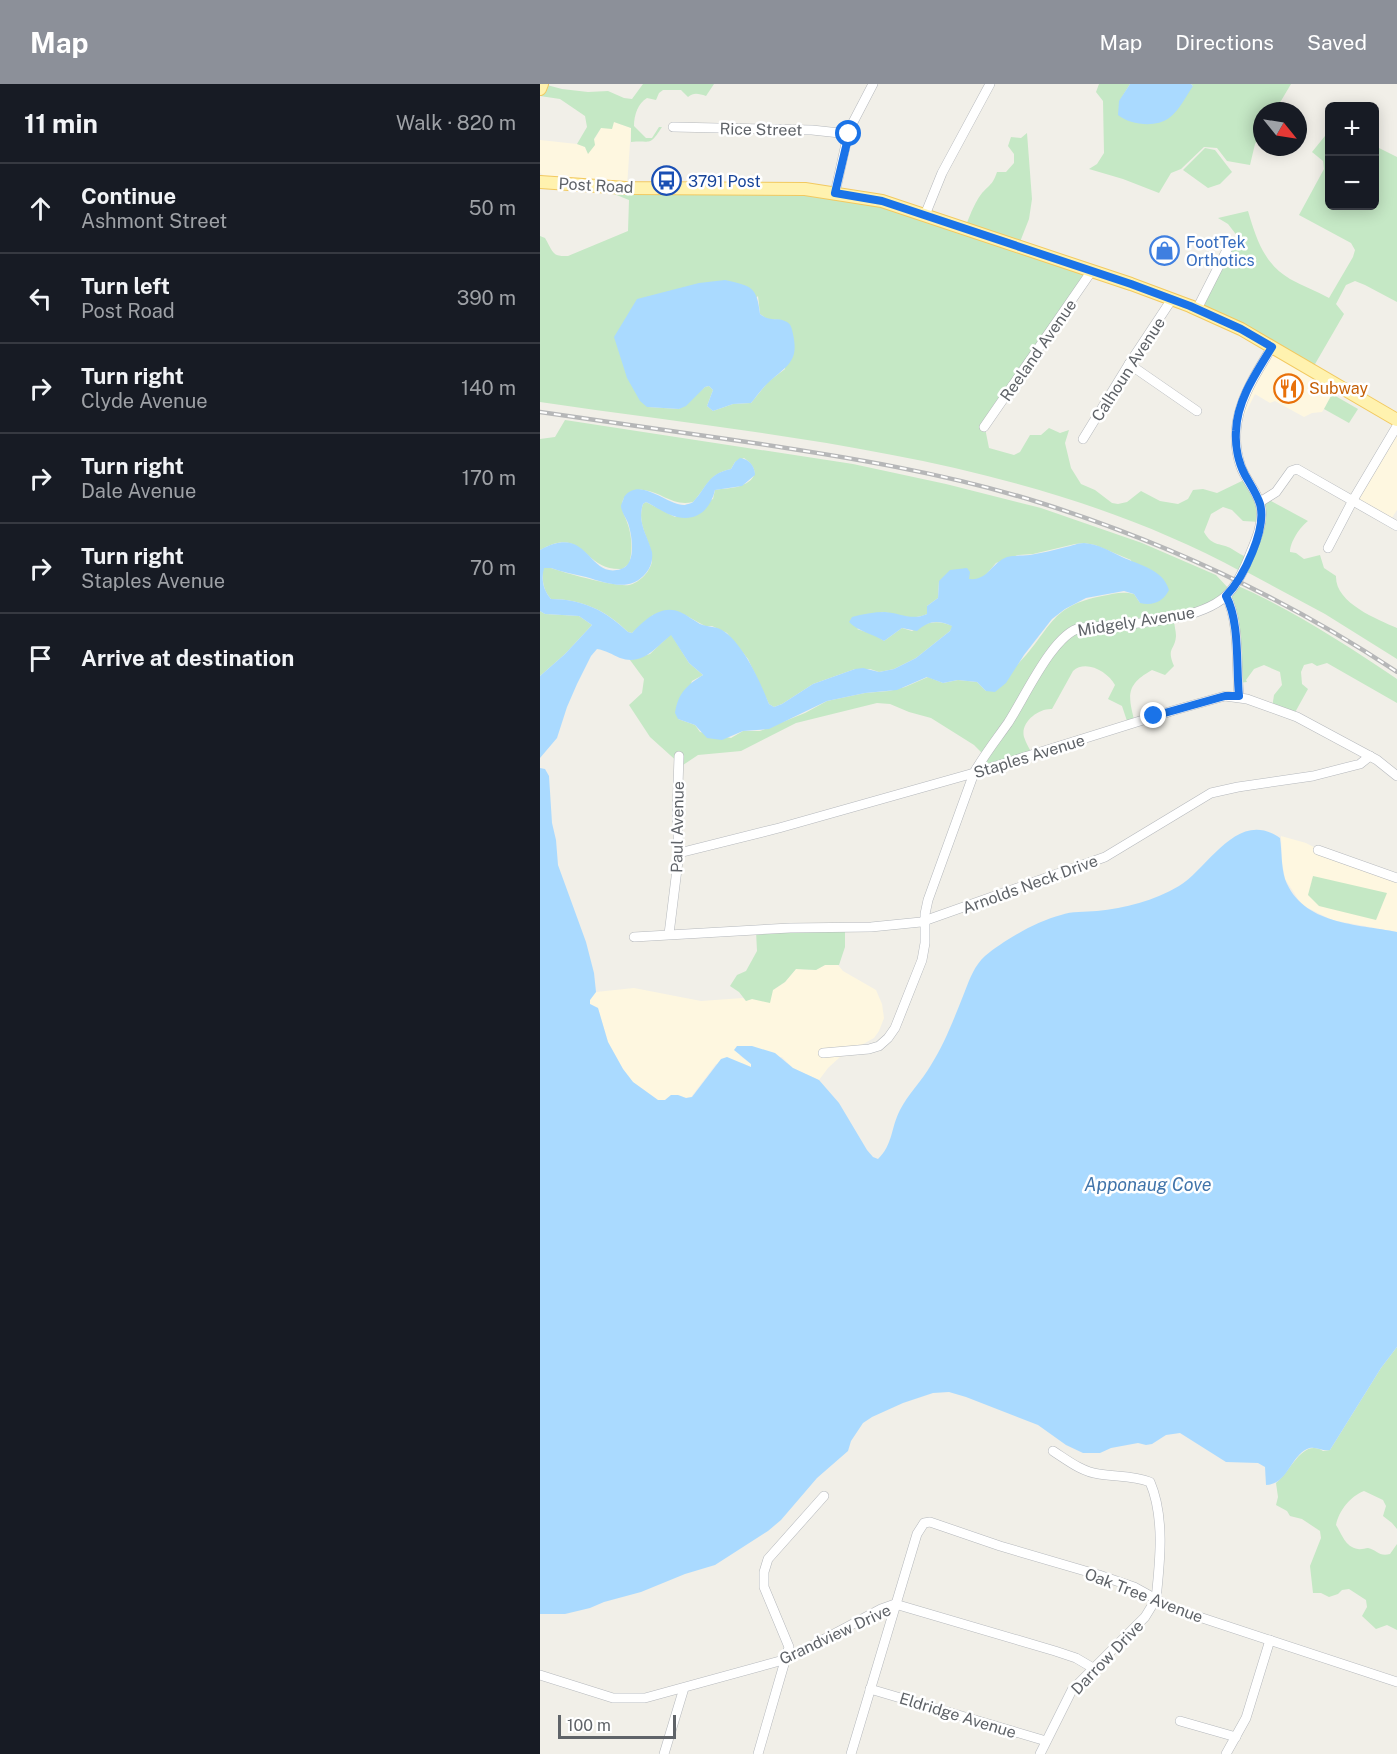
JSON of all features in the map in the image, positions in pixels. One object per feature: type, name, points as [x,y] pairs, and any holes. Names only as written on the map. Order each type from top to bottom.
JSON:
[{"type":"main road","points":[[540,89],[542,84]]},
{"type":"main road","name":"Post Road","points":[[540,182],[626,188],[805,189],[882,201],[1197,309],[1241,329],[1397,420]]},
{"type":"street","points":[[835,193],[849,134],[873,84]]},
{"type":"street","points":[[925,215],[942,173],[990,84]]},
{"type":"street","name":"Rice Street","points":[[673,127],[812,130],[849,134]]},
{"type":"street","points":[[1197,309],[1230,244]]},
{"type":"street","name":"Reeland Avenue","points":[[984,427],[1091,272]]},
{"type":"street","name":"Calhoun Avenue","points":[[1083,439],[1172,299]]},
{"type":"street","points":[[1239,696],[1231,604],[1226,596],[1244,571],[1262,520],[1260,502],[1241,465],[1236,429],[1241,402],[1272,347]]},
{"type":"street","points":[[1129,364],[1197,411]]},
{"type":"street","points":[[1328,548],[1353,500],[1397,426]]},
{"type":"street","points":[[1260,502],[1276,492],[1291,471],[1297,469],[1397,526]]},
{"type":"street","name":"Midgely Avenue","points":[[823,1053],[879,1046],[895,1028],[922,960],[926,943],[928,900],[974,773],[1057,645],[1069,632],[1080,628],[1182,616],[1213,605],[1226,596]]},
{"type":"street","name":"Staples Avenue","points":[[679,853],[779,828],[974,773],[1225,696],[1239,696],[1297,717],[1370,756]]},
{"type":"street","name":"Paul Avenue","points":[[669,934],[679,853],[677,815],[679,756]]},
{"type":"street","points":[[1370,756],[1397,776]]},
{"type":"street","name":"Arnolds Neck Drive","points":[[634,936],[910,925],[1105,857],[1211,793],[1313,776],[1360,764],[1370,756]]},
{"type":"street","points":[[1317,850],[1397,878]]},
{"type":"street","points":[[1053,1451],[1083,1470],[1150,1482],[1159,1520],[1156,1599]]},
{"type":"street","points":[[758,1754],[789,1647],[765,1587],[764,1572],[768,1558],[824,1496]]},
{"type":"street","name":"Oak Tree Avenue","points":[[895,1604],[917,1534],[924,1523],[930,1522],[1010,1549],[1099,1575],[1134,1587],[1172,1608],[1397,1682]]},
{"type":"street","name":"Darrow Drive","points":[[1040,1754],[1072,1690],[1145,1617],[1156,1599]]},
{"type":"street","points":[[851,1754],[895,1604]]},
{"type":"street","name":"Grandview Drive","points":[[540,1675],[613,1698],[645,1698],[787,1659],[881,1609],[895,1604],[1055,1650],[1093,1668]]},
{"type":"street","points":[[1226,1754],[1246,1718],[1270,1640]]},
{"type":"street","points":[[664,1754],[684,1688]]},
{"type":"street","name":"Eldridge Avenue","points":[[870,1689],[1046,1741]]},
{"type":"street","points":[[1180,1721],[1236,1737]]},
{"type":"shaded area","points":[[614,122],[631,128],[627,187],[551,181],[540,173],[540,140],[577,144],[585,147],[587,152],[601,128]]},
{"type":"shaded area","points":[[1271,349],[1337,387],[1322,412],[1304,417],[1275,401],[1270,403],[1255,394],[1244,416],[1239,416]]},
{"type":"shaded area","points":[[1397,427],[1397,510],[1390,521],[1353,500]]},
{"type":"shaded area","points":[[1281,836],[1306,843],[1331,856],[1397,878],[1397,932],[1332,920],[1304,906],[1285,879]]},
{"type":"shaded area","points":[[825,965],[838,965],[843,971],[876,990],[882,1004],[884,1018],[874,1038],[840,1057],[819,1080],[793,1068],[782,1057],[739,1055],[751,1064],[751,1067],[742,1063],[716,1064],[691,1097],[671,1095],[665,1100],[658,1100],[633,1082],[623,1069],[608,1042],[598,1008],[590,1004],[596,992],[634,988],[701,1001],[743,998],[746,1001],[763,1000],[785,982],[796,969],[816,970]]},
{"type":"green space","points":[[543,84],[588,92],[608,91],[632,99],[643,84],[714,84],[706,96],[694,94],[688,97],[681,90],[663,90],[656,100],[647,98],[637,110],[634,126],[646,138],[652,138],[659,127],[662,127],[655,138],[647,142],[631,142],[631,128],[614,122],[612,129],[601,128],[594,139],[595,145],[588,154],[585,147],[577,144],[587,127],[585,116],[560,99],[540,96]]},
{"type":"green space","points":[[1099,84],[1130,84],[1119,102],[1193,86],[1191,84],[1291,84],[1280,102],[1253,102],[1253,152],[1250,165],[1227,161],[1217,148],[1204,147],[1181,169],[1171,173],[1159,193],[1089,169],[1097,164],[1104,153],[1103,101],[1096,92]]},
{"type":"green space","points":[[1027,133],[1032,199],[1029,219],[1018,247],[1091,273],[985,428],[989,448],[1014,455],[1020,452],[1030,435],[1041,435],[1049,428],[1060,433],[1069,430],[1065,443],[1071,468],[1081,484],[1095,490],[1112,503],[1118,504],[1127,502],[1141,491],[1160,501],[1178,504],[1188,499],[1193,490],[1203,489],[1217,493],[1246,479],[1261,502],[1271,501],[1308,521],[1296,535],[1290,552],[1304,559],[1320,555],[1324,568],[1336,576],[1342,594],[1350,602],[1369,615],[1397,628],[1397,659],[1325,614],[1245,571],[1242,572],[1160,533],[1075,501],[988,476],[899,456],[809,440],[540,402],[540,236],[545,238],[555,254],[568,256],[628,231],[629,200],[594,186],[812,191],[907,209],[965,229],[981,194],[992,183],[997,172],[1006,172],[1014,163],[1014,154],[1008,146],[1011,137],[1021,138]],"holes":[[[758,296],[760,314],[767,319],[781,320],[785,369],[768,382],[751,403],[733,404],[713,411],[707,406],[713,390],[709,386],[679,409],[648,407]],[[1223,507],[1232,510],[1243,521],[1260,522],[1249,558],[1228,547],[1214,543],[1204,532],[1211,514]]]},
{"type":"green space","points":[[1325,136],[1325,210],[1379,210],[1379,148],[1397,157],[1397,302],[1355,281],[1346,285],[1336,304],[1344,314],[1311,371],[1198,310],[1230,244],[1238,237],[1228,224],[1218,218],[1248,211],[1262,250],[1274,266],[1290,279],[1329,298],[1355,250],[1351,243],[1299,215],[1324,169],[1323,161],[1312,152]]},
{"type":"green space","points":[[1205,148],[1215,150],[1232,172],[1220,184],[1208,188],[1183,170]]},
{"type":"green space","points":[[1332,394],[1358,409],[1349,423],[1324,409]]},
{"type":"green space","points":[[565,420],[853,464],[1041,508],[1142,543],[1216,575],[1230,590],[1236,585],[1278,605],[1338,640],[1397,679],[1397,703],[1327,663],[1317,666],[1312,663],[1304,665],[1301,672],[1302,684],[1308,689],[1293,716],[1272,708],[1274,695],[1282,685],[1280,672],[1264,665],[1254,669],[1246,680],[1247,682],[1238,683],[1229,600],[1174,619],[1176,636],[1171,655],[1174,666],[1165,675],[1152,670],[1143,675],[1133,686],[1130,698],[1135,723],[1128,724],[1122,706],[1108,699],[1115,685],[1112,680],[1096,669],[1084,666],[1073,671],[1052,709],[1036,713],[1025,726],[1024,737],[1033,755],[977,772],[985,756],[974,745],[931,718],[890,704],[877,703],[796,723],[741,751],[698,755],[683,765],[680,764],[650,737],[629,705],[642,693],[644,679],[630,660],[650,654],[671,634],[689,663],[703,675],[692,681],[678,719],[695,725],[700,732],[731,738],[743,731],[760,731],[805,713],[827,701],[865,693],[889,691],[928,677],[943,683],[958,680],[977,682],[986,691],[1018,664],[1052,621],[1071,606],[1085,600],[1122,593],[1134,594],[1140,603],[1131,560],[1095,545],[1084,543],[1018,555],[996,563],[985,576],[977,580],[939,581],[938,598],[927,606],[927,614],[910,617],[882,612],[857,629],[875,635],[884,641],[902,628],[912,631],[937,622],[953,626],[950,631],[916,658],[894,669],[879,672],[870,669],[855,669],[813,684],[774,707],[769,704],[748,659],[727,633],[712,626],[705,626],[685,615],[653,615],[632,633],[628,632],[603,612],[573,601],[551,599],[543,581],[543,568],[551,568],[613,584],[629,585],[637,581],[645,575],[652,562],[651,551],[642,525],[643,504],[646,502],[675,517],[713,499],[715,490],[734,488],[746,483],[753,477],[752,466],[744,458],[735,462],[731,469],[717,474],[693,502],[679,503],[643,490],[636,490],[624,497],[622,506],[631,538],[629,564],[622,569],[609,568],[575,545],[566,542],[555,543],[540,550],[540,439],[555,437]]},
{"type":"green space","points":[[540,611],[545,614],[579,616],[592,625],[540,676]]},
{"type":"green space","points":[[1313,876],[1387,893],[1376,920],[1319,906],[1308,895]]},
{"type":"green space","points":[[845,929],[845,947],[839,965],[825,965],[816,970],[796,969],[785,982],[773,990],[770,1003],[752,999],[746,1001],[730,986],[737,975],[746,971],[757,951],[756,931]]},
{"type":"green space","points":[[1397,1347],[1397,1529],[1383,1516],[1386,1506],[1383,1500],[1364,1491],[1346,1504],[1336,1525],[1344,1540],[1354,1548],[1368,1548],[1386,1555],[1390,1554],[1397,1544],[1397,1630],[1387,1625],[1376,1629],[1362,1616],[1367,1607],[1366,1600],[1349,1589],[1329,1597],[1321,1593],[1313,1593],[1310,1566],[1321,1538],[1320,1531],[1302,1519],[1290,1516],[1287,1511],[1276,1505],[1278,1497],[1276,1483],[1297,1458],[1309,1449],[1330,1450],[1381,1368]]},
{"type":"water","points":[[1130,84],[1191,84],[1193,86],[1173,115],[1164,121],[1143,124],[1129,121],[1118,115],[1119,101]]},
{"type":"water","points":[[725,280],[751,289],[757,298],[760,314],[764,317],[780,319],[789,324],[794,343],[793,357],[790,362],[751,403],[733,404],[713,411],[707,406],[713,390],[709,386],[705,387],[686,406],[679,409],[647,407],[640,401],[627,378],[614,337],[637,299],[699,283]]},
{"type":"water","points":[[740,458],[751,464],[755,475],[742,486],[715,490],[707,508],[697,515],[677,517],[646,502],[643,504],[642,523],[652,558],[649,568],[640,579],[626,585],[618,585],[544,568],[543,584],[548,596],[551,599],[584,604],[602,612],[632,633],[648,619],[666,610],[680,612],[700,624],[722,630],[744,653],[769,704],[774,707],[813,684],[855,669],[863,668],[879,672],[894,669],[916,658],[950,631],[952,626],[934,622],[917,631],[902,628],[884,641],[856,628],[849,622],[852,617],[872,613],[885,612],[911,617],[927,614],[927,606],[938,598],[939,581],[950,570],[967,568],[970,572],[969,579],[975,579],[1007,557],[1034,554],[1084,543],[1104,548],[1156,572],[1162,577],[1169,590],[1164,598],[1149,604],[1140,603],[1134,594],[1124,591],[1086,598],[1065,609],[1052,619],[1006,683],[995,692],[986,691],[977,682],[958,680],[943,683],[927,677],[897,690],[865,693],[827,701],[769,729],[743,731],[722,740],[707,738],[695,725],[678,719],[675,713],[678,700],[684,690],[703,675],[689,663],[671,635],[648,654],[636,659],[620,658],[597,649],[577,684],[557,738],[540,758],[540,676],[592,625],[579,616],[545,614],[540,611],[540,550],[556,543],[569,543],[579,547],[601,567],[610,570],[621,569],[629,561],[632,549],[630,528],[621,508],[624,497],[630,491],[645,490],[684,505],[693,502],[712,477],[731,469]]},
{"type":"water","name":"Apponaug Cove","points":[[540,768],[545,769],[549,776],[558,865],[586,942],[594,973],[596,992],[590,1004],[598,1008],[608,1042],[633,1082],[658,1100],[665,1100],[671,1095],[692,1097],[721,1059],[727,1057],[751,1067],[751,1064],[734,1050],[737,1046],[752,1046],[775,1053],[793,1068],[819,1080],[839,1103],[867,1150],[878,1159],[889,1142],[903,1104],[941,1048],[971,977],[978,963],[985,956],[1021,932],[1052,918],[1070,913],[1129,906],[1169,891],[1190,878],[1237,835],[1250,830],[1265,831],[1280,838],[1285,879],[1293,894],[1304,906],[1333,920],[1397,932],[1397,1347],[1381,1368],[1330,1450],[1307,1449],[1279,1480],[1266,1485],[1265,1467],[1258,1463],[1226,1462],[1180,1433],[1166,1435],[1152,1444],[1138,1443],[1111,1448],[1100,1453],[1083,1453],[1066,1445],[1038,1425],[966,1397],[949,1392],[933,1393],[903,1403],[863,1423],[851,1441],[848,1451],[817,1478],[781,1520],[715,1565],[590,1608],[565,1614],[540,1614]]},
{"type":"railway","points":[[540,412],[858,460],[932,474],[1005,492],[1134,536],[1225,575],[1313,620],[1397,672]]},
{"type":"place","name":"3791 Post","points":[[667,181]]},
{"type":"place","name":"FootTek Orthotics","points":[[1165,251]]},
{"type":"place","name":"Subway","points":[[1288,388]]},
{"type":"route","points":[[849,134],[835,193],[882,201],[1008,245],[1131,284],[1190,306],[1241,329],[1272,347],[1241,402],[1236,429],[1241,465],[1260,502],[1262,512],[1258,536],[1244,571],[1226,596],[1231,604],[1239,696],[1225,696],[1154,716]]}]
